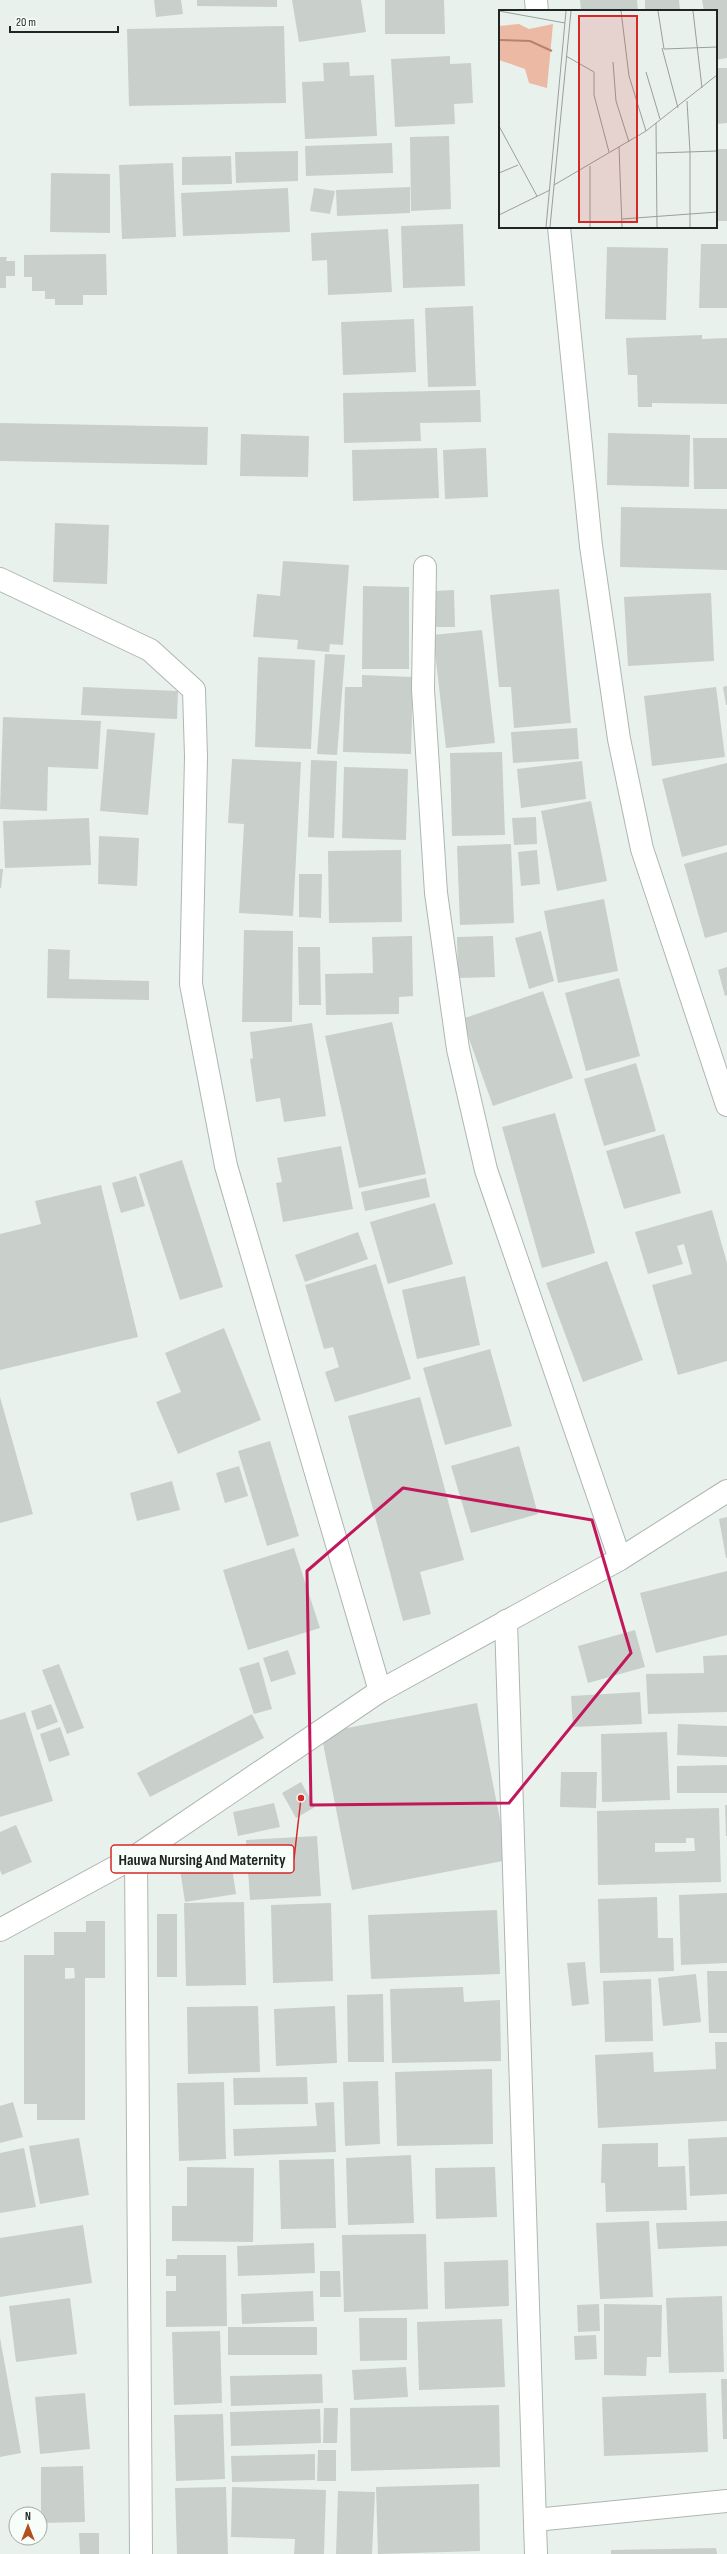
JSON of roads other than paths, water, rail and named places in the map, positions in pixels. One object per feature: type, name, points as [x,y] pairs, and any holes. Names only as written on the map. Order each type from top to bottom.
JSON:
[{"type":"street","points":[[536,0],[538,10]]},
{"type":"street","points":[[559,228],[591,546],[618,739],[642,849],[727,1105]]},
{"type":"street","points":[[424,567],[423,689],[436,893],[458,1049],[486,1170],[620,1559]]},
{"type":"street","points":[[0,579],[150,650],[194,690],[196,757],[191,984],[226,1166],[380,1691]]},
{"type":"street","points":[[0,1930],[136,1856],[380,1691],[620,1559],[727,1491]]},
{"type":"street","points":[[506,1621],[536,2554]]},
{"type":"street","points":[[136,1856],[141,2554]]},
{"type":"street","points":[[536,2520],[727,2501]]},
{"type":"place","name":"Hauwa Nursing And Maternity","points":[[301,1798]]}]
